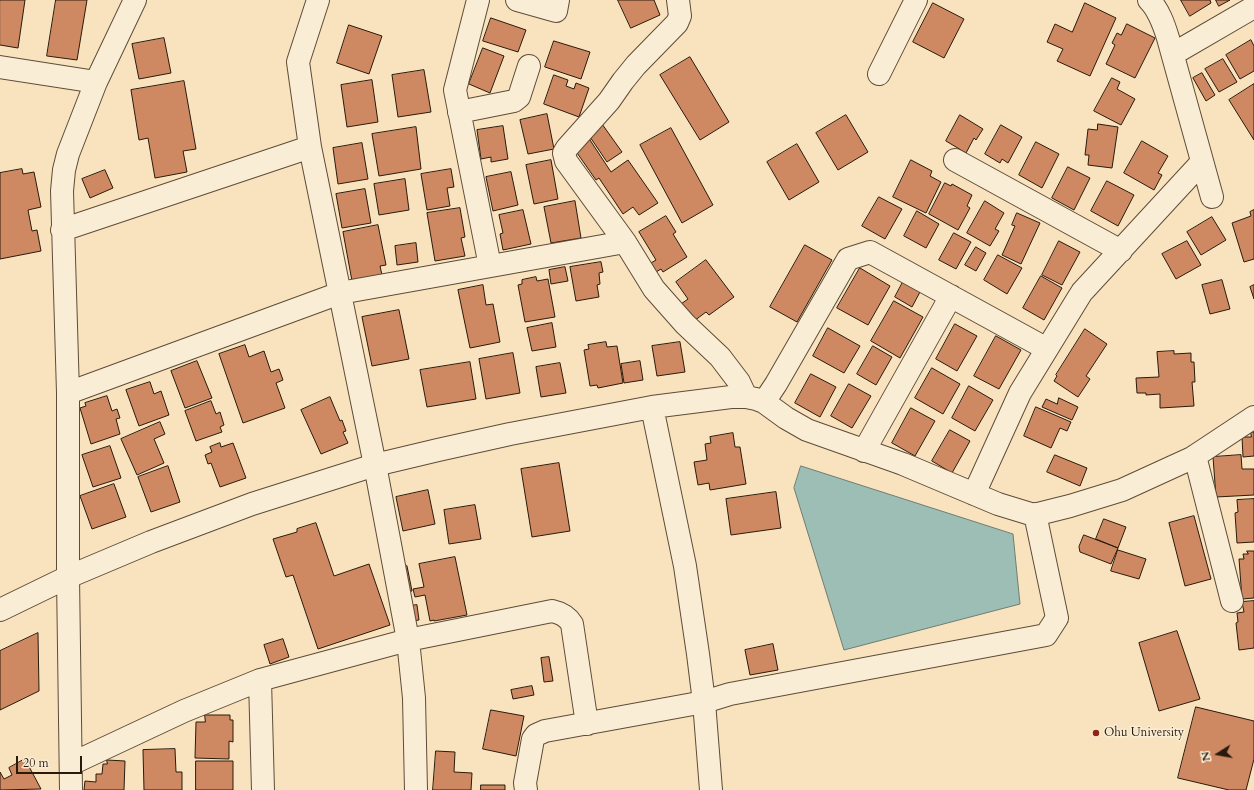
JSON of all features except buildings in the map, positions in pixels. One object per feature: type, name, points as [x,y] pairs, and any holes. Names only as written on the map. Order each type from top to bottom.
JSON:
[{"type":"street","points":[[71,790],[68,577],[68,393],[62,191],[64,170],[68,154],[96,82],[135,0]]},
{"type":"street","points":[[318,0],[298,62],[310,147],[375,465],[408,640],[414,698],[416,790]]},
{"type":"street","points":[[478,0],[455,90],[490,266]]},
{"type":"street","points":[[517,0],[556,10],[558,0]]},
{"type":"street","points":[[678,0],[680,16],[676,23],[636,65],[609,101],[564,153],[566,161],[625,242],[654,289],[685,324],[720,357],[755,400],[807,430],[903,464],[998,504],[1035,514],[1070,506],[1122,490],[1195,456],[1254,417]]},
{"type":"street","points":[[880,74],[916,0]]},
{"type":"street","points":[[1149,0],[1157,11],[1165,27],[1212,197]]},
{"type":"street","points":[[1173,54],[1254,7]]},
{"type":"street","points":[[459,112],[514,101],[519,97],[529,66]]},
{"type":"street","points":[[0,67],[96,82]]},
{"type":"street","points":[[62,230],[310,147]]},
{"type":"street","points":[[955,160],[1121,251]]},
{"type":"street","points":[[974,494],[1020,393],[1082,292],[1202,162]]},
{"type":"street","points":[[68,393],[340,293],[625,242]]},
{"type":"street","points":[[0,610],[68,577],[151,542],[252,504],[375,465],[510,434],[652,407],[731,397],[755,400],[776,384],[848,259],[870,252],[1047,348]]},
{"type":"street","points":[[864,451],[951,296]]},
{"type":"street","points":[[652,407],[685,566],[704,702],[711,790]]},
{"type":"street","points":[[1195,456],[1232,601]]},
{"type":"street","points":[[526,790],[525,783],[533,739],[536,735],[545,731],[704,702],[730,694],[1046,635],[1057,618],[1035,514]]},
{"type":"street","points":[[71,764],[184,711],[260,680],[408,640],[552,611],[559,612],[569,619],[572,624],[587,724]]},
{"type":"street","points":[[260,680],[263,790]]},
{"type":"water","points":[[801,466],[1013,534],[1020,604],[844,650],[794,488]]},
{"type":"place","name":"Ohu University","points":[[1096,733]]}]
